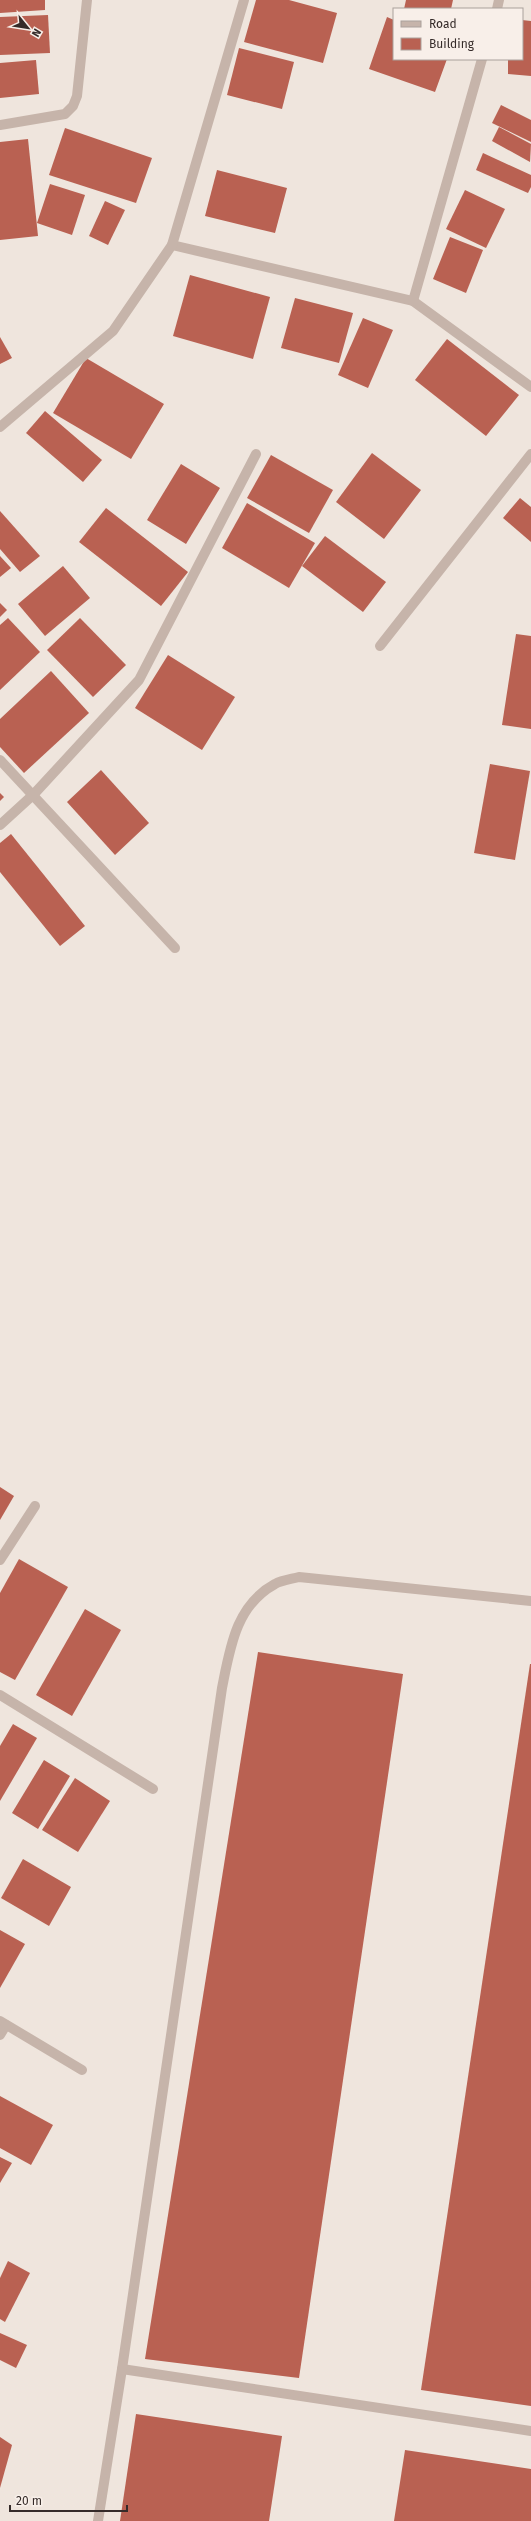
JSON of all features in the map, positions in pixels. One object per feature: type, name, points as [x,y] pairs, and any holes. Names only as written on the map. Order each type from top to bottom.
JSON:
[{"type":"street","points":[[0,124],[65,114],[73,106],[77,96],[87,0]]},
{"type":"street","points":[[0,427],[113,331],[172,245],[244,0]]},
{"type":"street","points":[[413,301],[482,60]]},
{"type":"street","points":[[172,245],[413,301],[531,388]]},
{"type":"street","points":[[0,825],[34,794],[139,680],[256,454]]},
{"type":"street","points":[[380,646],[531,454]]},
{"type":"street","points":[[0,760],[34,794],[175,948]]},
{"type":"street","points":[[0,1560],[35,1506]]},
{"type":"street","points":[[98,2521],[122,2369],[222,1688],[231,1645],[241,1618],[255,1599],[276,1583],[299,1577],[531,1602]]},
{"type":"street","points":[[0,1695],[153,1789]]},
{"type":"street","points":[[0,2035],[3,2023],[82,2070]]},
{"type":"street","points":[[122,2369],[531,2431]]},
{"type":"building","points":[[0,0],[45,0],[45,10],[0,13]]},
{"type":"building","points":[[256,0],[289,0],[337,13],[323,63],[244,42]]},
{"type":"building","points":[[406,0],[453,0],[451,8],[404,8]]},
{"type":"building","points":[[48,15],[50,53],[0,55],[0,17]]},
{"type":"building","points":[[387,17],[393,20],[393,60],[447,60],[435,92],[369,69]]},
{"type":"building","points":[[523,20],[531,21],[531,76],[508,74],[508,60],[523,60]]},
{"type":"building","points":[[239,48],[294,62],[282,109],[227,95]]},
{"type":"building","points":[[36,60],[39,94],[0,98],[0,63]]},
{"type":"building","points":[[501,105],[531,120],[531,142],[492,123]]},
{"type":"building","points":[[499,127],[531,144],[530,162],[492,141]]},
{"type":"building","points":[[65,128],[152,158],[136,203],[49,175]]},
{"type":"building","points":[[28,139],[38,236],[0,240],[0,142]]},
{"type":"building","points":[[483,153],[531,175],[531,187],[528,193],[476,170]]},
{"type":"building","points":[[217,170],[287,188],[275,233],[205,216]]},
{"type":"building","points":[[50,184],[85,195],[72,235],[37,223]]},
{"type":"building","points":[[465,190],[505,209],[486,248],[446,229]]},
{"type":"building","points":[[105,201],[125,210],[108,245],[89,236]]},
{"type":"building","points":[[450,237],[483,250],[466,293],[433,279]]},
{"type":"building","points":[[190,275],[270,297],[253,359],[173,336]]},
{"type":"building","points":[[295,298],[353,313],[339,363],[281,348]]},
{"type":"building","points":[[363,318],[393,330],[368,388],[338,375]]},
{"type":"building","points":[[0,337],[12,358],[0,364]]},
{"type":"building","points":[[447,339],[519,395],[486,436],[415,380]]},
{"type":"building","points":[[86,358],[164,404],[131,459],[53,413]]},
{"type":"building","points":[[45,411],[102,460],[83,482],[26,433]]},
{"type":"building","points":[[372,453],[421,490],[384,539],[336,502]]},
{"type":"building","points":[[271,455],[333,490],[309,533],[247,498]]},
{"type":"building","points":[[181,464],[220,488],[186,544],[147,520]]},
{"type":"building","points":[[520,498],[531,507],[531,542],[503,518]]},
{"type":"building","points":[[247,503],[315,543],[289,588],[222,548]]},
{"type":"building","points":[[106,508],[188,572],[161,606],[79,542]]},
{"type":"building","points":[[0,511],[40,556],[20,572],[0,549]]},
{"type":"building","points":[[325,536],[386,582],[363,612],[302,566]]},
{"type":"building","points":[[0,556],[11,568],[0,577]]},
{"type":"building","points":[[63,566],[90,598],[45,636],[18,604]]},
{"type":"building","points":[[0,603],[7,610],[0,617]]},
{"type":"building","points":[[8,618],[40,652],[0,690],[0,625]]},
{"type":"building","points":[[80,618],[126,665],[93,697],[47,650]]},
{"type":"building","points":[[516,634],[531,636],[531,729],[502,725]]},
{"type":"building","points":[[168,655],[235,697],[202,750],[135,708]]},
{"type":"building","points":[[51,671],[89,713],[24,773],[0,747],[0,719]]},
{"type":"building","points":[[490,764],[530,771],[515,860],[474,853]]},
{"type":"building","points":[[101,770],[149,823],[115,855],[67,802]]},
{"type":"building","points":[[0,793],[4,797],[0,801]]},
{"type":"building","points":[[11,834],[85,926],[60,946],[0,872],[0,843]]},
{"type":"building","points":[[0,1487],[14,1496],[0,1520]]},
{"type":"building","points":[[19,1559],[68,1587],[15,1680],[0,1672],[0,1593]]},
{"type":"building","points":[[85,1609],[121,1630],[72,1716],[36,1695]]},
{"type":"building","points":[[258,1652],[403,1674],[299,2378],[145,2359]]},
{"type":"building","points":[[531,1664],[531,2406],[421,2390]]},
{"type":"building","points":[[13,1724],[37,1738],[0,1801],[0,1746]]},
{"type":"building","points":[[44,1760],[70,1776],[38,1829],[12,1813]]},
{"type":"building","points":[[75,1778],[110,1801],[78,1852],[42,1830]]},
{"type":"building","points":[[23,1859],[71,1887],[49,1926],[1,1898]]},
{"type":"building","points":[[0,1930],[25,1944],[0,1988]]},
{"type":"building","points":[[0,2096],[53,2125],[31,2165],[0,2148]]},
{"type":"building","points":[[0,2157],[12,2163],[0,2183]]},
{"type":"building","points":[[8,2261],[30,2273],[5,2322],[0,2319],[0,2278]]},
{"type":"building","points":[[0,2333],[27,2345],[16,2368],[0,2360]]},
{"type":"building","points":[[136,2414],[282,2436],[269,2521],[120,2521]]},
{"type":"building","points":[[0,2437],[12,2445],[0,2488]]},
{"type":"building","points":[[405,2450],[531,2469],[531,2521],[394,2521]]}]
